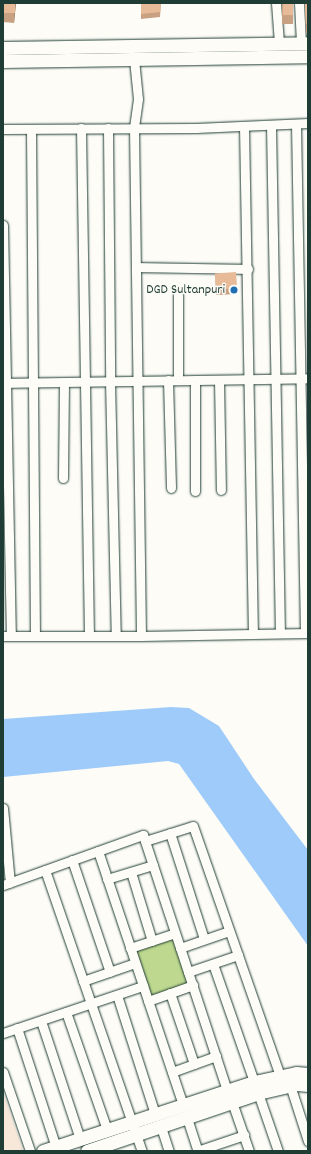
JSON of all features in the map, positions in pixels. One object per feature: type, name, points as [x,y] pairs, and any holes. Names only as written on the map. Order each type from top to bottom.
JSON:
[{"type":"street","points":[[276,3],[279,43]]},
{"type":"street","points":[[3,48],[304,43],[299,3]]},
{"type":"street","points":[[3,61],[308,56]]},
{"type":"street","points":[[134,59],[138,99],[134,128],[138,267],[141,636]]},
{"type":"street","points":[[3,129],[244,126],[308,123]]},
{"type":"street","points":[[3,225],[7,636],[141,636],[306,633],[304,378],[296,124]]},
{"type":"street","points":[[271,125],[280,633]]},
{"type":"street","points":[[244,126],[248,269],[247,379],[253,634]]},
{"type":"street","points":[[31,128],[35,636]]},
{"type":"street","points":[[81,128],[84,382],[90,636]]},
{"type":"street","points":[[108,128],[110,381],[116,636]]},
{"type":"street","points":[[138,267],[248,269]]},
{"type":"street","points":[[178,295],[178,380]]},
{"type":"street","points":[[4,383],[304,378]]},
{"type":"street","points":[[168,380],[171,488]]},
{"type":"street","points":[[195,380],[195,490]]},
{"type":"street","points":[[219,380],[220,490]]},
{"type":"street","points":[[63,478],[64,382]]},
{"type":"street","points":[[3,808],[6,884],[143,835],[227,1090]]},
{"type":"street","points":[[145,841],[193,826],[280,1076]]},
{"type":"street","points":[[170,833],[204,939]]},
{"type":"street","points":[[98,851],[182,1105]]},
{"type":"street","points":[[72,860],[110,972]]},
{"type":"street","points":[[107,879],[153,865]]},
{"type":"street","points":[[45,870],[142,1151]]},
{"type":"street","points":[[131,872],[152,941]]},
{"type":"street","points":[[180,948],[229,931]]},
{"type":"street","points":[[130,948],[175,933]]},
{"type":"street","points":[[188,972],[238,955]]},
{"type":"street","points":[[83,981],[135,964]]},
{"type":"street","points":[[213,964],[278,1151]]},
{"type":"street","points":[[148,1001],[192,985]]},
{"type":"street","points":[[3,1033],[143,986]]},
{"type":"street","points":[[170,993],[194,1064]]},
{"type":"street","points":[[116,995],[156,1114]]},
{"type":"street","points":[[66,1012],[107,1130]]},
{"type":"street","points":[[40,1020],[80,1139]]},
{"type":"street","points":[[17,1028],[48,1150],[227,1090],[308,1085]]},
{"type":"street","points":[[172,1072],[216,1056]]},
{"type":"street","points":[[3,1072],[30,1151]]},
{"type":"street","points":[[87,1151],[112,1147],[136,1135],[232,1102],[280,1076],[308,1074]]},
{"type":"street","points":[[290,1085],[308,1141]]},
{"type":"street","points":[[232,1102],[249,1151]]},
{"type":"street","points":[[187,1118],[198,1151],[220,1147],[244,1135]]},
{"type":"street","points":[[161,1127],[169,1151]]},
{"type":"shaded area","points":[[3,1092],[23,1150],[3,1151]]},
{"type":"green space","points":[[173,935],[189,984],[149,997],[133,948]]},
{"type":"water","points":[[171,707],[189,708],[219,726],[254,779],[308,850],[308,946],[179,764],[168,761],[3,777],[3,719]]},
{"type":"building","points":[[3,3],[15,3],[15,13],[3,13]]},
{"type":"building","points":[[141,3],[161,3],[160,12],[141,14]]},
{"type":"building","points":[[283,3],[293,3],[293,15],[283,15]]},
{"type":"building","points":[[305,3],[308,3],[308,24],[306,24]]},
{"type":"building","points":[[236,272],[237,288],[216,289],[215,273]]},
{"type":"place","name":"DGD Sultanpuri","points":[[234,290]]}]
